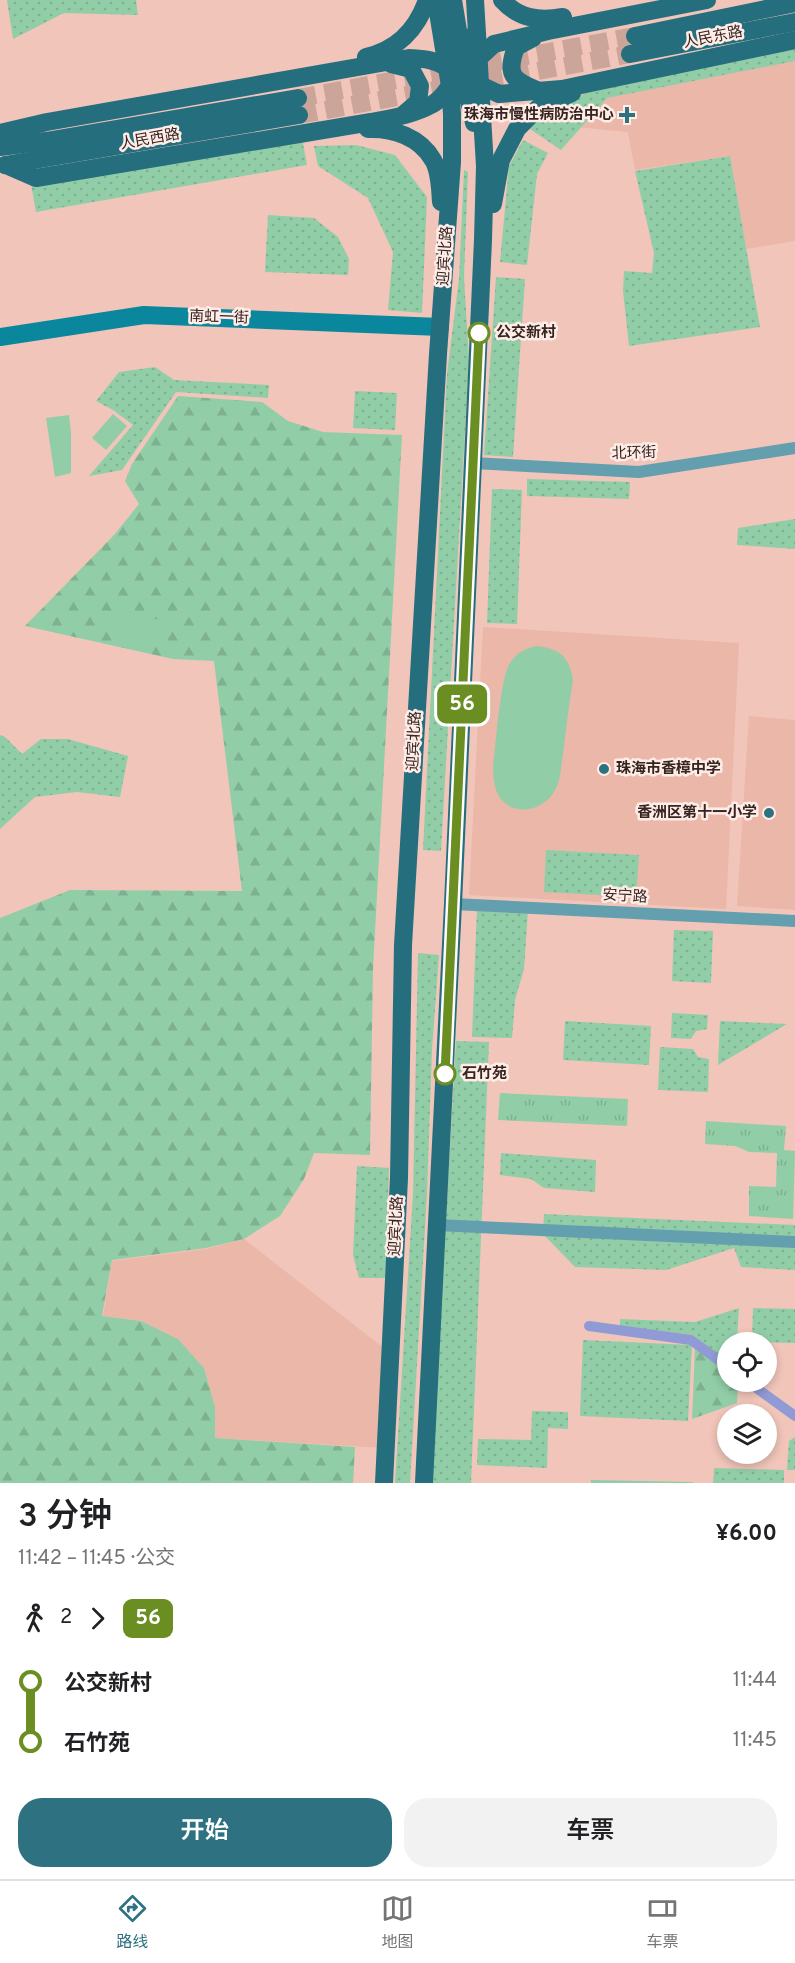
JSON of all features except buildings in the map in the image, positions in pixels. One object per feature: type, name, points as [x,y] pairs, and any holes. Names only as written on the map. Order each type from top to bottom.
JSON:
[{"type":"main road","points":[[217,92],[289,72],[380,54],[400,42],[413,28],[427,0]]},
{"type":"main road","points":[[436,0],[463,74],[472,106],[475,128],[469,288],[479,333]]},
{"type":"main road","points":[[424,1483],[453,904],[485,166],[463,74],[453,0]]},
{"type":"main road","points":[[463,74],[477,27],[475,0]]},
{"type":"main road","points":[[502,0],[507,6],[528,17],[545,20],[633,5],[678,6]]},
{"type":"main road","points":[[3,165],[36,178],[403,115],[433,105],[495,44],[548,31],[707,0]]},
{"type":"main road","name":"人民东路","points":[[635,36],[795,3]]},
{"type":"main road","name":"人民东路","points":[[630,54],[795,22]]},
{"type":"main road","points":[[538,91],[521,84],[511,74],[510,63],[516,46],[548,31]]},
{"type":"main road","points":[[0,133],[47,122],[409,58],[429,59],[499,94],[562,89],[795,40]]},
{"type":"main road","points":[[386,63],[411,69],[420,87],[418,102],[403,115]]},
{"type":"main road","name":"迎宾北路","points":[[384,1483],[399,1178],[403,945],[452,162],[452,114],[463,74]]},
{"type":"main road","points":[[483,240],[492,211],[501,160],[517,129],[538,108],[567,95],[625,76]]},
{"type":"main road","name":"人民西路","points":[[0,147],[298,107],[3,165]]},
{"type":"main road","points":[[300,134],[381,128],[401,133],[419,144],[434,160],[440,182],[445,267]]},
{"type":"main road","name":"南虹一街","points":[[0,337],[144,315],[440,327]]},
{"type":"street","name":"北环街","points":[[473,463],[639,472],[795,448]]},
{"type":"street","name":"安宁路","points":[[453,904],[795,921]]},
{"type":"street","points":[[437,1225],[795,1242]]},
{"type":"shaded area","points":[[795,40],[795,241],[746,249],[730,156],[635,170],[628,132],[524,122],[567,95]]},
{"type":"shaded area","name":"珠海市香樟中学","points":[[483,627],[739,643],[726,909],[469,895]]},
{"type":"shaded area","name":"香洲区第十一小学","points":[[749,716],[795,720],[795,910],[737,906]]},
{"type":"shaded area","points":[[244,1239],[390,1353],[385,1448],[214,1438],[215,1407],[204,1368],[178,1339],[141,1321],[103,1316],[112,1261],[206,1249]]},
{"type":"green space","points":[[7,0],[136,0],[138,15],[64,13],[13,39]]},
{"type":"green space","points":[[795,46],[795,61],[607,98],[561,150],[527,127],[557,105],[604,86]]},
{"type":"green space","points":[[302,138],[307,165],[36,212],[31,184]]},
{"type":"green space","points":[[523,140],[548,153],[537,174],[527,265],[500,262],[509,166]]},
{"type":"green space","points":[[356,145],[395,155],[427,197],[422,313],[388,310],[393,252],[368,198],[318,166],[314,146]]},
{"type":"green space","points":[[730,156],[760,327],[629,346],[623,291],[624,271],[652,273],[654,253],[635,171]]},
{"type":"green space","points":[[464,170],[468,172],[464,277],[469,360],[441,851],[423,850],[447,374],[459,279]]},
{"type":"green space","points":[[268,215],[314,218],[338,237],[349,259],[348,275],[265,272]]},
{"type":"green space","points":[[496,277],[525,279],[513,457],[484,455]]},
{"type":"green space","points":[[155,367],[174,380],[269,385],[268,398],[176,392],[122,470],[89,476],[133,425],[96,401],[119,372]]},
{"type":"green space","points":[[355,391],[397,393],[395,430],[353,428]]},
{"type":"green space","points":[[178,396],[262,402],[288,421],[323,432],[402,435],[373,969],[370,1155],[314,1153],[304,1179],[280,1216],[244,1239],[206,1248],[112,1260],[102,1316],[141,1321],[178,1339],[204,1368],[215,1407],[215,1438],[355,1447],[353,1483],[0,1483],[0,918],[70,890],[242,891],[214,661],[173,659],[25,626],[115,534],[139,504],[125,481],[132,464]]},
{"type":"green space","points":[[113,414],[127,426],[106,450],[92,438]]},
{"type":"green space","points":[[69,415],[71,473],[55,477],[46,418]]},
{"type":"green space","points":[[527,479],[630,482],[629,499],[527,496]]},
{"type":"green space","points":[[492,489],[522,490],[517,624],[487,623]]},
{"type":"green space","points":[[795,519],[795,549],[737,545],[738,528]]},
{"type":"green space","points":[[115,604],[164,622],[155,648],[105,630]]},
{"type":"green space","points":[[537,646],[552,649],[562,655],[569,665],[573,680],[557,786],[547,801],[532,808],[523,809],[515,808],[500,798],[494,783],[493,766],[501,697],[507,671],[512,659],[518,654]]},
{"type":"green space","points":[[0,735],[22,754],[41,739],[68,739],[128,756],[120,797],[77,792],[35,797],[0,829]]},
{"type":"green space","points":[[546,850],[639,855],[636,897],[544,892]]},
{"type":"green space","points":[[477,908],[528,911],[524,969],[515,1000],[512,1038],[472,1037]]},
{"type":"green space","points":[[674,930],[713,931],[711,983],[672,981]]},
{"type":"green space","points":[[418,953],[439,955],[410,1483],[395,1483],[413,1194]]},
{"type":"green space","points":[[672,1013],[708,1015],[707,1029],[696,1031],[691,1039],[671,1038]]},
{"type":"green space","points":[[565,1021],[651,1026],[649,1065],[563,1060]]},
{"type":"green space","points":[[720,1021],[787,1024],[718,1065]]},
{"type":"green space","points":[[456,1041],[489,1042],[471,1483],[431,1483]]},
{"type":"green space","points":[[660,1047],[693,1049],[698,1057],[709,1059],[708,1092],[658,1090]]},
{"type":"green space","points":[[500,1093],[628,1099],[627,1126],[498,1120]]},
{"type":"green space","points":[[706,1121],[786,1126],[784,1150],[795,1151],[793,1219],[749,1216],[749,1186],[776,1187],[777,1153],[749,1152],[735,1146],[705,1144]]},
{"type":"green space","points":[[501,1153],[596,1160],[595,1192],[544,1188],[531,1179],[500,1175]]},
{"type":"green space","points":[[357,1166],[389,1168],[386,1278],[359,1278],[353,1255]]},
{"type":"green space","points":[[544,1214],[795,1225],[795,1270],[741,1267],[734,1248],[666,1270],[575,1267],[543,1234]]},
{"type":"green space","points":[[739,1308],[738,1332],[717,1332],[717,1354],[693,1335],[620,1326],[620,1319],[695,1322]]},
{"type":"green space","points":[[753,1308],[795,1309],[795,1343],[777,1343],[777,1332],[752,1332]]},
{"type":"green space","points":[[583,1340],[692,1345],[688,1421],[580,1416]]},
{"type":"green space","points":[[695,1348],[717,1363],[717,1392],[738,1392],[737,1403],[717,1404],[717,1410],[692,1419]]},
{"type":"green space","points":[[532,1411],[568,1412],[568,1429],[548,1428],[547,1468],[477,1465],[478,1439],[531,1440]]},
{"type":"green space","points":[[795,1437],[795,1470],[787,1470],[789,1441]]},
{"type":"green space","points":[[714,1468],[784,1470],[784,1483],[713,1483]]},
{"type":"green space","points":[[591,1480],[693,1482],[693,1483],[591,1483]]},
{"type":"waterway","points":[[589,1326],[691,1340],[717,1359]]},
{"type":"waterway","points":[[762,1392],[795,1416]]},
{"type":"tunnel","points":[[298,98],[635,36]]},
{"type":"tunnel","points":[[299,115],[630,54]]},
{"type":"bus line","name":"56","points":[[445,1074],[479,333]]},
{"type":"place","name":"珠海市慢性病防治中心","points":[[627,115]]},
{"type":"place","name":"公交新村","points":[[479,333]]},
{"type":"place","name":"珠海市香樟中学","points":[[604,769]]},
{"type":"place","name":"香洲区第十一小学","points":[[769,813]]},
{"type":"place","name":"石竹苑","points":[[445,1074]]}]
